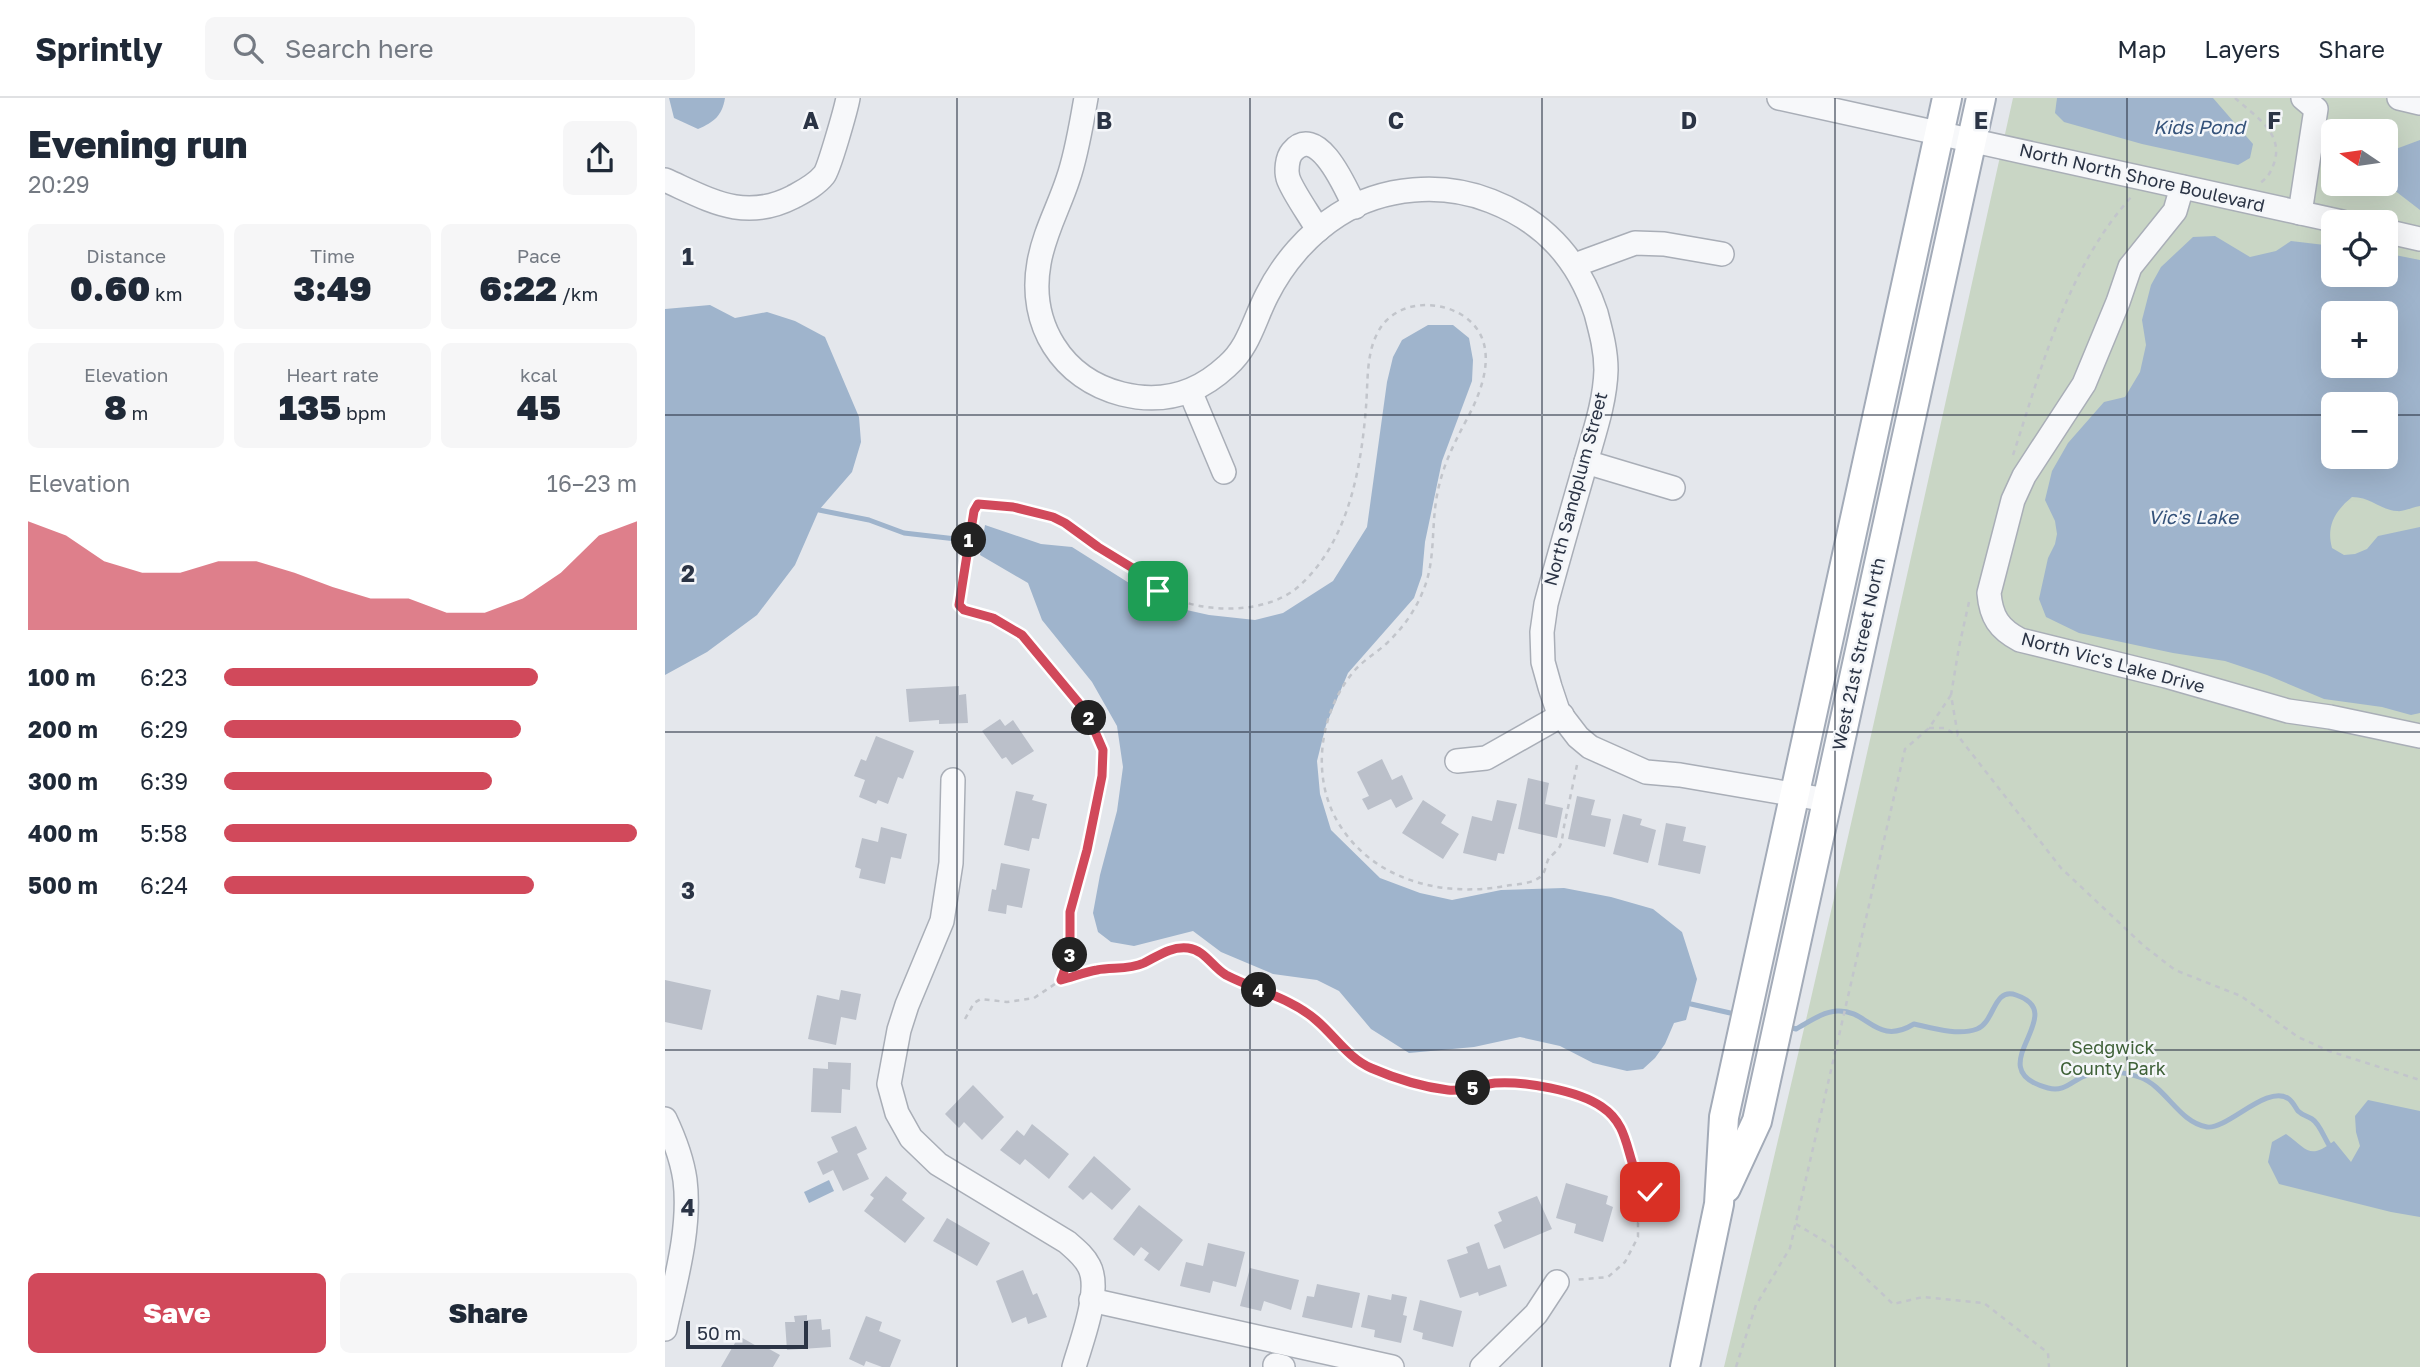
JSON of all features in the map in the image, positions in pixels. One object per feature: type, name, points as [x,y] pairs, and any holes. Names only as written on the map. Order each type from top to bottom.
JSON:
[{"type":"main road","name":"West 21st Street North","points":[[1685,1367],[1719,1203],[1724,1117],[1947,98]]},
{"type":"main road","name":"West 21st Street North","points":[[1719,1203],[1757,1121],[1980,98]]},
{"type":"street","points":[[665,180],[729,206],[757,209],[781,203],[806,190],[825,174],[848,98]]},
{"type":"street","name":"North Sandplum Street","points":[[1086,98],[1068,180],[1053,214],[1039,264],[1036,290],[1041,322],[1054,346],[1075,372],[1105,390],[1139,398],[1170,398],[1202,386],[1242,352],[1266,296],[1282,268],[1307,238],[1339,214],[1373,199],[1404,191],[1437,189],[1472,193],[1505,206],[1533,223],[1556,242],[1574,265],[1591,300],[1605,348],[1606,373],[1601,411],[1546,604],[1542,632],[1543,662],[1558,711],[1578,737],[1590,747],[1646,772],[1679,775],[1826,800]]},
{"type":"street","points":[[2399,98],[2420,103]]},
{"type":"street","name":"North North Shore Boulevard","points":[[1784,99],[2321,218]]},
{"type":"street","points":[[2300,213],[2316,102]]},
{"type":"street","points":[[1318,230],[1288,178],[1288,158],[1294,149],[1306,145],[1323,152],[1332,163],[1355,207]]},
{"type":"street","name":"North Vic's Lake Drive","points":[[2182,187],[2175,211],[2130,267],[2084,384],[2024,476],[2013,500],[1989,593],[1996,622],[2020,640],[2288,710],[2420,736]]},
{"type":"street","points":[[2398,235],[2420,239]]},
{"type":"street","points":[[1574,265],[1635,243],[1664,244],[1722,254]]},
{"type":"street","points":[[1190,391],[1224,472]]},
{"type":"street","points":[[1586,462],[1674,488]]},
{"type":"street","points":[[1457,761],[1486,758],[1562,715]]},
{"type":"street","points":[[953,780],[951,863],[942,921],[907,1005],[899,1030],[889,1084],[897,1113],[911,1138],[938,1164],[1067,1242],[1081,1254],[1091,1268],[1089,1316],[1074,1367]]},
{"type":"street","points":[[665,1119],[676,1141],[685,1180],[685,1212],[679,1260],[665,1329]]},
{"type":"street","points":[[1482,1367],[1536,1314],[1557,1282]]},
{"type":"street","points":[[1091,1300],[1392,1367]]},
{"type":"path","points":[[2235,98],[2271,130],[2276,140],[2277,151],[2270,173],[2263,182],[2256,184]]},
{"type":"path","points":[[2011,461],[2062,309],[2096,245],[2119,210],[2146,180]]},
{"type":"path","points":[[1061,980],[1070,954],[1070,912],[1087,850],[1102,776],[1103,750],[1082,707],[1022,635],[993,618],[964,610],[959,605],[972,518],[978,504],[1013,507],[1053,517],[1144,575],[1158,591],[1183,601],[1233,610],[1256,607],[1282,598],[1312,573],[1338,533],[1348,509],[1366,418],[1374,339],[1381,327],[1400,311],[1413,306],[1446,306],[1472,322],[1481,333],[1486,367],[1483,384],[1443,469],[1435,507],[1426,585],[1415,609],[1386,644],[1356,669],[1345,685],[1324,731],[1322,760],[1328,803],[1345,834],[1381,866],[1402,878],[1443,890],[1496,888],[1537,880],[1543,873],[1549,859],[1560,847],[1577,765]]},
{"type":"path","points":[[1958,736],[1951,695],[1970,598]]},
{"type":"path","points":[[1735,1367],[1756,1305],[1790,1248],[1905,749],[1929,728],[1951,695]]},
{"type":"path","points":[[1929,728],[1945,728],[1958,736],[2060,868],[2144,946],[2175,970],[2241,996],[2298,1037],[2329,1051],[2420,1080]]},
{"type":"path","points":[[965,1019],[974,1003],[981,999],[1007,1002],[1034,998],[1061,980],[1097,970],[1141,964],[1172,949],[1193,949],[1224,974],[1272,994],[1315,1019],[1346,1051],[1368,1067],[1448,1090],[1467,1090],[1502,1083],[1531,1084],[1601,1105],[1617,1119],[1627,1140],[1636,1173],[1650,1192],[1650,1204],[1638,1223],[1637,1237],[1625,1262],[1608,1277],[1557,1282]]},
{"type":"path","points":[[1796,1224],[1831,1245],[1893,1304],[1923,1297],[1984,1303],[2048,1353],[2049,1367]]},
{"type":"green space","name":"Sedgwick County Park","points":[[2013,98],[2420,98],[2420,1367],[1724,1367],[1907,575]]},
{"type":"water","points":[[669,98],[725,98],[716,118],[698,129],[674,118]]},
{"type":"water","name":"Kids Pond","points":[[2057,98],[2213,98],[2253,144],[2250,158],[2238,165],[2142,144],[2064,122],[2055,113]]},
{"type":"water","points":[[2420,140],[2420,210],[2398,193],[2398,148]]},
{"type":"water","name":"Vic's Lake","points":[[2215,236],[2250,257],[2276,251],[2291,241],[2321,245],[2321,287],[2398,287],[2398,256],[2420,260],[2420,506],[2397,511],[2352,497],[2333,520],[2330,540],[2332,548],[2344,555],[2355,554],[2367,549],[2378,536],[2420,527],[2420,713],[2411,715],[2382,707],[2324,699],[2225,661],[2079,633],[2046,617],[2039,599],[2048,558],[2057,534],[2055,521],[2045,500],[2052,471],[2068,443],[2104,402],[2125,397],[2140,372],[2146,345],[2142,320],[2151,285],[2161,267],[2193,237]]},
{"type":"water","points":[[710,305],[735,318],[767,312],[795,321],[825,337],[859,417],[861,442],[852,472],[819,510],[795,565],[757,615],[707,652],[665,675],[665,309]]},
{"type":"water","points":[[1428,325],[1453,325],[1469,338],[1473,360],[1472,381],[1442,461],[1425,542],[1422,575],[1414,598],[1348,673],[1326,725],[1317,761],[1320,794],[1331,830],[1380,878],[1420,893],[1452,900],[1501,890],[1564,888],[1653,909],[1682,932],[1697,979],[1686,1020],[1674,1023],[1665,1044],[1643,1069],[1627,1071],[1593,1063],[1560,1046],[1520,1037],[1474,1047],[1409,1053],[1371,1029],[1339,991],[1317,980],[1273,974],[1221,952],[1193,931],[1134,946],[1111,942],[1098,932],[1093,913],[1117,811],[1123,767],[1117,726],[1092,682],[1042,620],[1028,583],[980,555],[985,525],[1041,544],[1072,547],[1164,605],[1209,615],[1255,620],[1283,613],[1333,581],[1367,527],[1387,382],[1393,357],[1402,340]]},
{"type":"water","points":[[2368,1100],[2420,1111],[2420,1217],[2279,1184],[2268,1162],[2272,1142],[2286,1134],[2309,1151],[2319,1150],[2334,1141],[2351,1162],[2360,1146],[2355,1116]]},
{"type":"water","points":[[829,1180],[834,1191],[809,1203],[804,1192]]},
{"type":"building","points":[[959,686],[959,695],[966,694],[968,723],[939,724],[939,720],[909,722],[906,689]]},
{"type":"building","points":[[1000,719],[1005,726],[1013,720],[1034,751],[1012,765],[1006,757],[1002,759],[982,731]]},
{"type":"building","points":[[876,736],[914,751],[903,779],[898,777],[888,804],[878,800],[876,804],[859,797],[865,780],[854,776],[861,759],[866,761]]},
{"type":"building","points":[[1382,759],[1392,780],[1402,775],[1413,799],[1396,808],[1391,799],[1368,810],[1362,799],[1369,796],[1357,772]]},
{"type":"building","points":[[1528,778],[1549,783],[1545,804],[1563,808],[1557,838],[1518,829]]},
{"type":"building","points":[[1016,791],[1034,795],[1032,800],[1047,804],[1039,839],[1032,838],[1029,851],[1004,845]]},
{"type":"building","points":[[1577,796],[1595,800],[1591,815],[1611,819],[1605,847],[1568,839]]},
{"type":"building","points":[[1423,800],[1446,815],[1441,823],[1459,834],[1443,859],[1402,833]]},
{"type":"building","points":[[1497,800],[1517,804],[1504,854],[1498,853],[1496,861],[1463,853],[1472,816],[1492,821]]},
{"type":"building","points":[[1623,814],[1642,819],[1640,825],[1656,830],[1648,863],[1613,854]]},
{"type":"building","points":[[1666,823],[1686,827],[1683,841],[1706,846],[1700,874],[1658,865]]},
{"type":"building","points":[[881,827],[907,834],[901,859],[891,857],[885,884],[859,878],[861,869],[855,867],[862,838],[878,842]]},
{"type":"building","points":[[1001,863],[1030,869],[1022,908],[1007,905],[1006,914],[988,911],[992,889],[996,890]]},
{"type":"building","points":[[665,980],[711,990],[702,1030],[665,1022]]},
{"type":"building","points":[[841,990],[861,994],[856,1020],[841,1017],[836,1045],[808,1039],[817,995],[839,1000]]},
{"type":"building","points":[[828,1062],[851,1063],[850,1090],[842,1089],[841,1113],[811,1112],[813,1068],[828,1069]]},
{"type":"building","points":[[973,1085],[1004,1117],[982,1140],[964,1122],[959,1128],[945,1114]]},
{"type":"building","points":[[1032,1124],[1069,1154],[1049,1179],[1025,1159],[1020,1165],[1000,1150],[1017,1130],[1024,1136]]},
{"type":"building","points":[[856,1126],[867,1149],[857,1154],[869,1179],[843,1191],[833,1170],[823,1175],[817,1162],[838,1152],[831,1137]]},
{"type":"building","points":[[1094,1156],[1131,1189],[1112,1210],[1091,1192],[1083,1200],[1068,1187]]},
{"type":"building","points":[[886,1176],[907,1193],[902,1200],[925,1218],[905,1243],[864,1211],[874,1198],[870,1195]]},
{"type":"building","points":[[1566,1183],[1608,1196],[1606,1204],[1613,1207],[1603,1242],[1574,1233],[1576,1224],[1556,1218]]},
{"type":"building","points":[[1537,1196],[1552,1229],[1504,1249],[1494,1225],[1502,1221],[1498,1212]]},
{"type":"building","points":[[1139,1205],[1183,1240],[1159,1271],[1144,1260],[1149,1253],[1141,1247],[1134,1256],[1113,1239]]},
{"type":"building","points":[[947,1218],[990,1243],[977,1266],[933,1241]]},
{"type":"building","points":[[1479,1242],[1488,1269],[1500,1265],[1507,1286],[1479,1296],[1478,1292],[1460,1298],[1447,1260],[1468,1253],[1466,1247]]},
{"type":"building","points":[[1208,1243],[1245,1252],[1236,1287],[1213,1281],[1210,1293],[1180,1286],[1186,1262],[1203,1266]]},
{"type":"building","points":[[1250,1268],[1299,1280],[1291,1310],[1264,1301],[1261,1311],[1240,1306]]},
{"type":"building","points":[[1023,1270],[1033,1295],[1037,1293],[1047,1317],[1028,1324],[1026,1317],[1012,1323],[996,1281]]},
{"type":"building","points":[[1317,1284],[1360,1293],[1352,1328],[1302,1317],[1307,1296],[1314,1297]]},
{"type":"building","points":[[1392,1294],[1407,1297],[1403,1315],[1407,1316],[1401,1343],[1374,1337],[1375,1330],[1361,1327],[1368,1295],[1391,1300]]},
{"type":"building","points":[[1420,1300],[1462,1311],[1453,1347],[1422,1339],[1423,1333],[1413,1330]]},
{"type":"building","points":[[807,1315],[807,1320],[821,1319],[822,1330],[830,1329],[831,1347],[787,1350],[785,1322],[795,1322],[794,1316]]},
{"type":"building","points":[[866,1316],[882,1322],[879,1331],[901,1340],[890,1367],[866,1361],[864,1366],[849,1359]]},
{"type":"building","points":[[739,1336],[780,1355],[773,1367],[721,1367]]},
{"type":"waterway","points":[[819,510],[869,520],[904,533],[982,542]]},
{"type":"waterway","points":[[1786,1026],[1796,1029],[1821,1015],[1837,1011],[1857,1015],[1881,1029],[1890,1031],[1901,1030],[1914,1024],[1945,1031],[1970,1031],[1983,1025],[2003,996],[2016,995],[2031,1004],[2035,1015],[2021,1055],[2021,1068],[2028,1079],[2048,1088],[2058,1089],[2096,1073],[2132,1075],[2157,1088],[2188,1118],[2207,1127],[2225,1122],[2270,1097],[2280,1096],[2289,1099],[2300,1112],[2315,1121],[2329,1145]]},
{"type":"waterway","points":[[1691,1004],[1739,1015]]},
{"type":"route","points":[[1158,591],[1144,575],[1053,517],[984,503],[978,504],[974,511],[959,605],[964,610],[993,618],[1012,627],[1022,635],[1082,707],[1103,750],[1102,776],[1087,850],[1070,912],[1070,954],[1061,980],[1097,970],[1141,964],[1172,949],[1193,949],[1224,974],[1272,994],[1315,1019],[1346,1051],[1368,1067],[1448,1090],[1467,1090],[1514,1082],[1570,1094],[1601,1105],[1617,1119],[1627,1140],[1636,1173],[1650,1192]]}]
